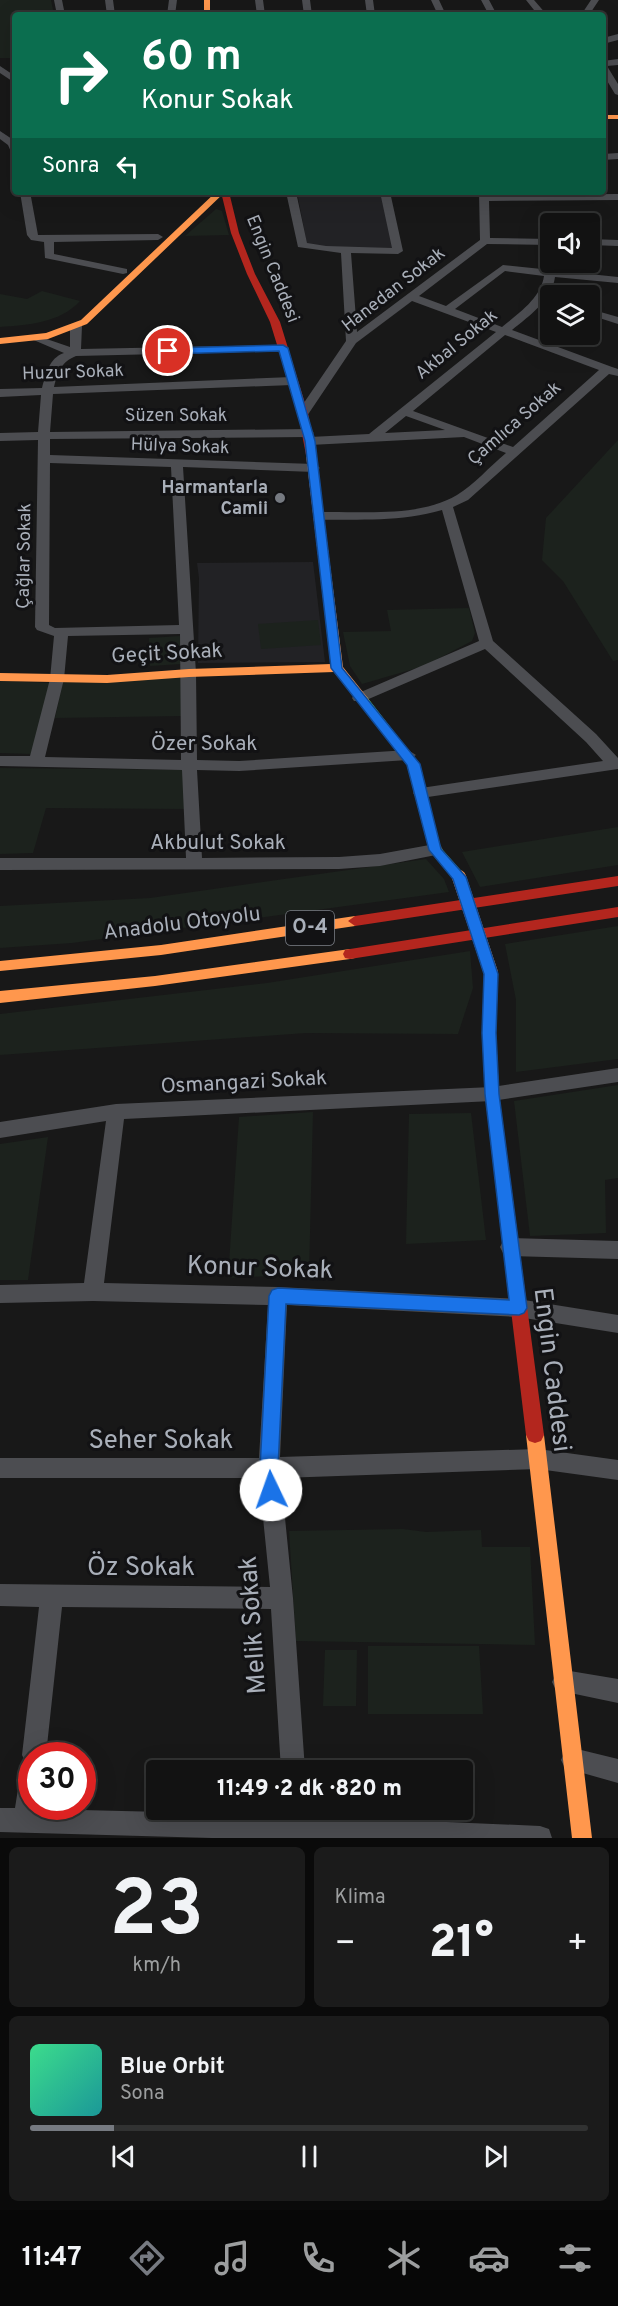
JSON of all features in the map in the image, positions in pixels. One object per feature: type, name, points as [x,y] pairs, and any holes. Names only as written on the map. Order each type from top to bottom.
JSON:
[{"type":"main road","name":"Engin Caddesi","points":[[224,195],[241,248],[275,322],[309,437],[337,668],[413,764],[435,850],[459,877],[491,974],[489,1033],[492,1094],[538,1459],[582,1838]]},
{"type":"main road","points":[[0,341],[46,328],[78,315],[158,237],[205,199]]},
{"type":"main road","points":[[0,334],[35,338],[76,326],[95,313],[205,199]]},
{"type":"main road","name":"Geçit Sokak","points":[[0,677],[107,679],[189,673],[337,668]]},
{"type":"main road","name":"Anadolu Otoyolu","points":[[0,966],[161,950],[618,881]]},
{"type":"main road","name":"O-4","points":[[0,997],[211,974],[618,912]]},
{"type":"street","points":[[530,0],[540,12]]},
{"type":"street","points":[[2,64],[12,76]]},
{"type":"street","points":[[606,71],[618,91]]},
{"type":"street","points":[[0,134],[12,144]]},
{"type":"street","points":[[25,195],[33,237],[49,239],[158,237]]},
{"type":"street","points":[[292,195],[302,245],[346,250],[398,251],[386,195]]},
{"type":"street","points":[[540,242],[485,241],[485,195],[618,197]]},
{"type":"street","points":[[205,199],[229,209]]},
{"type":"street","points":[[49,239],[49,256],[123,271]]},
{"type":"street","name":"Hanedan Sokak","points":[[303,413],[352,341],[485,241]]},
{"type":"street","points":[[600,242],[618,243]]},
{"type":"street","points":[[346,250],[352,341]]},
{"type":"street","points":[[447,310],[503,268],[540,271]]},
{"type":"street","points":[[594,273],[618,280]]},
{"type":"street","points":[[409,296],[613,371]]},
{"type":"street","name":"Akbal Sokak","points":[[374,437],[504,330],[540,303]]},
{"type":"street","points":[[600,315],[618,321]]},
{"type":"street","points":[[75,353],[76,326]]},
{"type":"street","points":[[35,338],[75,353],[283,348]]},
{"type":"street","name":"Çağlar Sokak","points":[[62,632],[48,632],[42,627],[44,436],[48,392],[53,369],[63,357],[75,353]]},
{"type":"street","name":"Çamlıca Sokak","points":[[319,516],[427,511],[447,507],[463,497],[513,451],[613,371]]},
{"type":"street","name":"Huzur Sokak","points":[[0,393],[292,381]]},
{"type":"street","points":[[405,412],[513,451]]},
{"type":"street","name":"Süzen Sokak","points":[[0,437],[374,437],[465,433]]},
{"type":"street","name":"Hülya Sokak","points":[[45,459],[314,468]]},
{"type":"street","points":[[177,465],[189,673],[189,766],[194,863]]},
{"type":"street","points":[[447,507],[487,644],[617,764]]},
{"type":"street","points":[[36,762],[57,679],[62,632],[186,629]]},
{"type":"street","points":[[359,698],[487,644]]},
{"type":"street","name":"Özer Sokak","points":[[0,761],[189,766],[287,764],[408,755]]},
{"type":"street","points":[[421,794],[617,764]]},
{"type":"street","name":"Akbulut Sokak","points":[[0,864],[339,863],[380,860],[435,850]]},
{"type":"street","name":"Osmangazi Sokak","points":[[0,1130],[116,1112],[492,1094],[618,1076]]},
{"type":"street","points":[[93,1292],[116,1112]]},
{"type":"street","points":[[510,1247],[618,1250]]},
{"type":"street","name":"Konur Sokak","points":[[0,1294],[93,1292],[278,1296],[519,1308],[618,1324]]},
{"type":"street","name":"Melik Sokak","points":[[278,1296],[269,1468],[282,1598],[292,1760]]},
{"type":"street","name":"Seher Sokak","points":[[0,1468],[269,1468],[538,1459],[618,1470]]},
{"type":"street","name":"Öz Sokak","points":[[0,1596],[282,1598]]},
{"type":"street","points":[[35,1742],[52,1596]]},
{"type":"street","points":[[564,1682],[618,1691]]},
{"type":"street","points":[[573,1760],[618,1771]]},
{"type":"street","points":[[0,1820],[18,1820]]},
{"type":"street","points":[[26,1820],[297,1825],[540,1838]]},
{"type":"shaded area","points":[[0,0],[51,0],[53,12],[12,12],[12,58],[0,58]]},
{"type":"shaded area","points":[[298,195],[382,195],[394,249],[325,247],[307,244]]},
{"type":"shaded area","points":[[216,209],[222,211],[229,235],[185,236]]},
{"type":"shaded area","points":[[42,291],[80,301],[63,314],[43,322],[0,327],[0,294],[27,299]]},
{"type":"shaded area","points":[[618,440],[618,660],[613,661],[563,581],[542,560],[546,518]]},
{"type":"shaded area","points":[[313,562],[325,662],[198,663],[199,578],[197,563]]},
{"type":"shaded area","points":[[469,608],[475,633],[472,641],[424,666],[362,684],[350,666],[343,632],[391,631],[387,610]]},
{"type":"shaded area","points":[[318,620],[321,645],[261,649],[258,624]]},
{"type":"shaded area","points":[[180,636],[182,664],[150,666],[149,638]]},
{"type":"shaded area","points":[[184,676],[183,716],[55,718],[63,682]]},
{"type":"shaded area","points":[[0,681],[50,683],[32,754],[0,753]]},
{"type":"shaded area","points":[[0,768],[185,770],[184,809],[46,808],[33,853],[0,854]]},
{"type":"shaded area","points":[[618,827],[618,865],[480,887],[462,852]]},
{"type":"shaded area","points":[[426,859],[444,879],[449,892],[72,943],[0,948],[0,906],[150,898]]},
{"type":"shaded area","points":[[618,926],[618,1059],[516,1072],[516,1000],[505,944]]},
{"type":"shaded area","points":[[470,951],[473,988],[458,1034],[306,1033],[0,1055],[0,1014],[267,983]]},
{"type":"shaded area","points":[[618,1085],[618,1178],[605,1180],[606,1233],[530,1236],[514,1101]]},
{"type":"shaded area","points":[[313,1112],[309,1274],[228,1278],[239,1117]]},
{"type":"shaded area","points":[[471,1113],[486,1240],[406,1244],[409,1114]]},
{"type":"shaded area","points":[[48,1137],[28,1280],[0,1280],[0,1144]]},
{"type":"shaded area","points":[[403,1529],[426,1532],[481,1530],[482,1547],[530,1547],[535,1645],[296,1641],[289,1531]]},
{"type":"shaded area","points":[[368,1646],[479,1646],[483,1714],[368,1714]]},
{"type":"shaded area","points":[[325,1650],[357,1650],[356,1706],[323,1706]]},
{"type":"traffic: fast","points":[[363,700],[413,764],[435,850],[459,877]]},
{"type":"traffic: slow","points":[[207,0],[207,12]]},
{"type":"traffic: slow","points":[[606,117],[618,117]]},
{"type":"traffic: slow","points":[[0,341],[48,336],[84,322],[218,195]]},
{"type":"traffic: slow","points":[[311,455],[337,668],[363,700]]},
{"type":"traffic: slow","points":[[0,677],[107,679],[189,673],[337,668]]},
{"type":"traffic: slow","points":[[459,877],[491,973]]},
{"type":"traffic: slow","points":[[0,966],[161,950],[355,921]]},
{"type":"traffic: slow","points":[[0,997],[155,981],[350,954]]},
{"type":"traffic: slow","points":[[535,1435],[582,1838]]},
{"type":"traffic: jam","points":[[226,195],[235,233],[251,274],[275,322],[303,413],[311,455]]},
{"type":"traffic: jam","points":[[355,921],[618,881]]},
{"type":"traffic: jam","points":[[350,954],[618,912]]},
{"type":"traffic: jam","points":[[491,973],[489,1033],[492,1094],[535,1435]]},
{"type":"place","name":"Harmantarla Camii","points":[[280,498]]},
{"type":"route","points":[[168,351],[283,348],[310,441],[337,668],[413,764],[435,850],[459,877],[491,974],[489,1033],[492,1094],[519,1308],[278,1296],[269,1468],[271,1490]]}]
